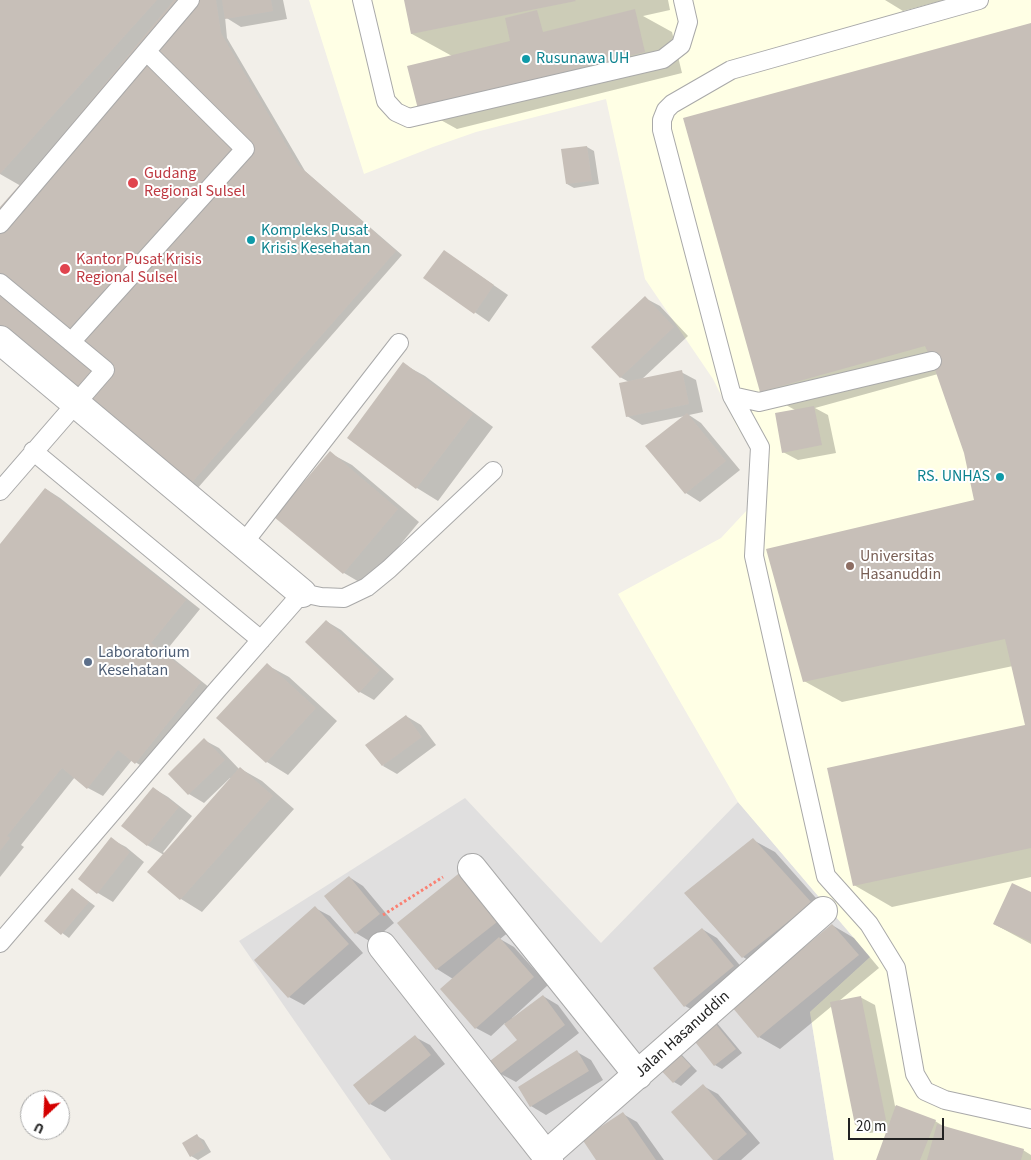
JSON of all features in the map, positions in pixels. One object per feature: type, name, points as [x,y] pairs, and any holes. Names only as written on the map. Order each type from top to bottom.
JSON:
[{"type":"street","points":[[0,340],[242,545],[302,593]]},
{"type":"street","points":[[472,868],[638,1075]]},
{"type":"street","name":"Jalan Hasanuddin","points":[[548,1158],[638,1075],[823,911]]},
{"type":"street","points":[[382,946],[548,1158]]},
{"type":"lane","points":[[0,224],[190,0]]},
{"type":"lane","points":[[362,0],[386,101],[396,112],[409,118],[663,59],[681,46],[688,22],[683,0]]},
{"type":"lane","points":[[979,0],[731,70],[672,104],[666,110],[662,120],[662,130],[732,396],[760,447],[754,556],[826,876],[869,924],[896,968],[915,1074],[925,1091],[946,1100],[1031,1119]]},
{"type":"lane","points":[[71,342],[245,149],[147,52]]},
{"type":"lane","points":[[0,284],[105,370],[0,491]]},
{"type":"lane","points":[[242,545],[399,343]]},
{"type":"lane","points":[[732,396],[759,402],[932,361]]},
{"type":"lane","points":[[34,451],[261,640]]},
{"type":"lane","points":[[0,943],[302,593],[322,597],[344,598],[367,588],[493,471]]},
{"type":"path","points":[[382,946],[376,935],[376,925],[381,917],[460,866],[465,865],[472,868]]},
{"type":"shaded area","name":"Universitas Hasanuddin","points":[[309,0],[1031,0],[1031,1160],[834,1160],[810,1012],[870,957],[738,802],[618,594],[721,538],[748,509],[757,458],[737,427],[713,379],[645,279],[606,99],[476,132],[364,174]]},
{"type":"shaded area","points":[[465,798],[601,943],[738,802],[871,957],[810,1012],[834,1160],[391,1160],[239,941]]},
{"type":"building","points":[[0,0],[157,0],[0,174]]},
{"type":"building","name":"Kompleks Pusat Krisis Kesehatan","points":[[174,0],[216,0],[221,33],[298,165],[396,251],[188,487],[0,328],[0,207],[39,163]]},
{"type":"building","points":[[222,0],[271,0],[273,11],[225,19]]},
{"type":"building","name":"Rusunawa UH","points":[[404,0],[575,0],[576,1],[411,34]]},
{"type":"building","name":"Rusunawa UH","points":[[635,9],[645,52],[418,109],[407,66],[510,41],[505,18],[537,10],[543,32]]},
{"type":"building","name":"RS. UNHAS","points":[[1031,23],[1031,848],[853,886],[827,768],[1025,725],[1005,639],[803,682],[766,549],[974,500],[964,453],[925,346],[760,392],[683,118]]},
{"type":"building","points":[[587,146],[592,181],[566,184],[561,149]]},
{"type":"building","points":[[444,250],[494,285],[474,314],[423,278]]},
{"type":"building","points":[[645,296],[674,327],[620,378],[591,347]]},
{"type":"building","points":[[403,362],[473,414],[416,489],[347,438]]},
{"type":"building","points":[[682,370],[689,404],[626,417],[619,383]]},
{"type":"building","points":[[814,406],[822,445],[782,453],[775,413]]},
{"type":"building","points":[[687,413],[726,461],[685,494],[645,446]]},
{"type":"building","points":[[330,451],[398,509],[343,574],[274,517]]},
{"type":"building","name":"Laboratorium Kesehatan","points":[[45,488],[186,600],[151,643],[201,682],[135,764],[118,750],[87,789],[62,768],[7,836],[10,838],[0,851],[0,544]]},
{"type":"building","points":[[326,620],[380,670],[359,693],[305,642]]},
{"type":"building","points":[[267,663],[316,708],[266,763],[216,718]]},
{"type":"building","points":[[406,715],[422,737],[382,766],[365,745]]},
{"type":"building","points":[[204,738],[225,760],[188,795],[168,774]]},
{"type":"building","points":[[240,767],[273,796],[180,900],[147,872]]},
{"type":"building","points":[[153,787],[179,807],[147,846],[121,826]]},
{"type":"building","points":[[111,837],[130,852],[97,894],[78,879]]},
{"type":"building","points":[[753,838],[812,903],[742,958],[684,893]]},
{"type":"building","points":[[467,867],[506,915],[436,970],[397,923]]},
{"type":"building","points":[[349,876],[380,914],[355,934],[324,896]]},
{"type":"building","points":[[1012,883],[1031,892],[1031,942],[993,924]]},
{"type":"building","points":[[72,888],[89,902],[61,935],[44,921]]},
{"type":"building","points":[[315,906],[349,944],[288,998],[254,960]]},
{"type":"building","points":[[832,924],[859,955],[758,1038],[732,1007]]},
{"type":"building","points":[[702,928],[734,966],[684,1007],[653,968]]},
{"type":"building","points":[[499,937],[534,977],[475,1029],[440,989]]},
{"type":"building","points":[[543,995],[565,1025],[500,1074],[490,1061],[517,1040],[504,1024]]},
{"type":"building","points":[[861,996],[886,1120],[855,1125],[830,1002]]},
{"type":"building","points":[[710,1017],[736,1049],[714,1066],[689,1034]]},
{"type":"building","points":[[415,1035],[431,1055],[369,1105],[353,1085]]},
{"type":"building","points":[[674,1048],[691,1066],[673,1083],[656,1065]]},
{"type":"building","points":[[577,1050],[589,1071],[530,1107],[518,1087]]},
{"type":"building","points":[[703,1084],[747,1134],[717,1160],[713,1160],[671,1112]]},
{"type":"building","points":[[896,1105],[936,1120],[920,1160],[876,1160]]},
{"type":"building","points":[[623,1112],[656,1160],[596,1160],[582,1139]]},
{"type":"building","points":[[937,1124],[1024,1149],[1021,1160],[927,1160]]},
{"type":"building","points":[[197,1134],[205,1148],[190,1157],[182,1143]]},
{"type":"place","name":"Rusunawa UH","points":[[526,59]]},
{"type":"place","name":"Gudang Regional Sulsel","points":[[133,183]]},
{"type":"place","name":"Kompleks Pusat Krisis Kesehatan","points":[[251,240]]},
{"type":"place","name":"Kantor Pusat Krisis Regional Sulsel","points":[[65,269]]},
{"type":"place","name":"RS. UNHAS","points":[[1000,477]]},
{"type":"place","name":"Universitas Hasanuddin","points":[[850,566]]},
{"type":"place","name":"Laboratorium Kesehatan","points":[[88,662]]}]
